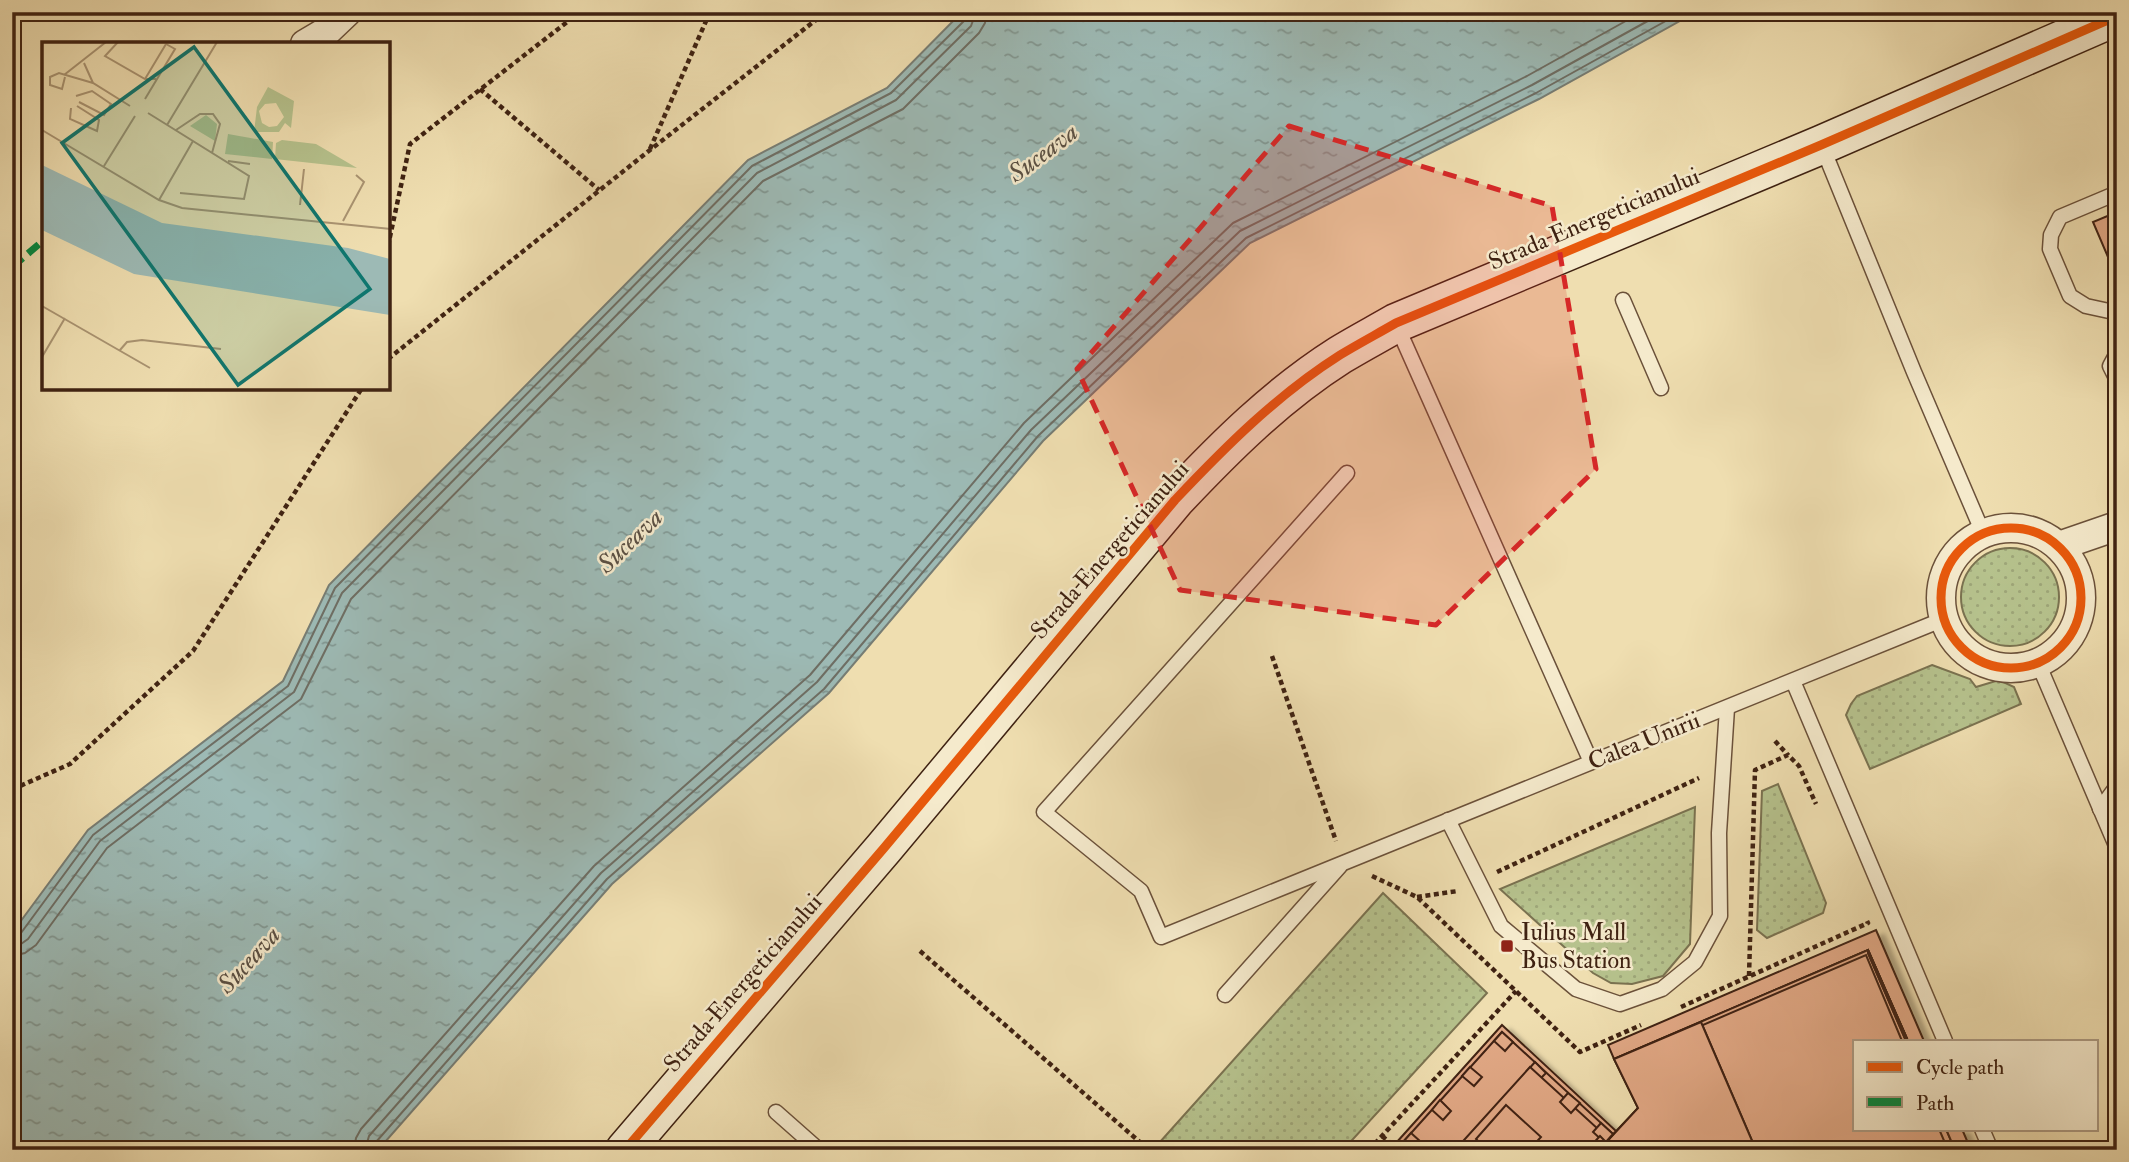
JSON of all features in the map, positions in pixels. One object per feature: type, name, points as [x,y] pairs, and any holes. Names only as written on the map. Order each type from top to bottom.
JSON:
[{"type":"street","points":[[308,42],[327,31],[346,12]]},
{"type":"street","name":"Strada Energeticianului","points":[[625,1150],[884,848],[1175,500],[1256,418],[1338,356],[1396,323],[1821,145],[2117,16]]},
{"type":"street","points":[[2059,546],[2117,526]]},
{"type":"street","points":[[2003,528],[2023,528],[2042,535],[2059,546],[2073,565],[2080,587],[2080,610],[2073,632],[2058,650],[2038,663],[2015,668],[1992,666],[1971,656],[1954,640],[1944,620],[1940,602],[1942,585],[1956,554],[1968,542],[1983,533],[2003,528]]},
{"type":"lane","points":[[1821,145],[1983,533]]},
{"type":"lane","points":[[2117,194],[2060,217],[2051,235],[2050,249],[2070,296],[2085,306],[2109,311],[2117,307]]},
{"type":"lane","points":[[1623,300],[1661,388]]},
{"type":"lane","points":[[1396,323],[1591,762]]},
{"type":"lane","points":[[2117,353],[2110,366],[2117,380]]},
{"type":"lane","name":"Calea Unirii","points":[[1347,473],[1044,812],[1141,891],[1160,937],[1944,620]]},
{"type":"lane","points":[[2038,663],[2117,848]]},
{"type":"lane","points":[[1793,681],[1945,1040]]},
{"type":"lane","points":[[1448,820],[1501,926],[1576,989],[1620,1004],[1662,989],[1695,962],[1720,916],[1719,832],[1727,708]]},
{"type":"lane","points":[[2100,808],[2117,786]]},
{"type":"lane","points":[[1225,995],[1343,863]]},
{"type":"lane","points":[[776,1112],[819,1150]]},
{"type":"lane","points":[[1982,1130],[1992,1150]]},
{"type":"path","points":[[390,237],[410,144],[580,12]]},
{"type":"path","points":[[650,149],[710,12]]},
{"type":"path","points":[[390,357],[826,12]]},
{"type":"path","points":[[817,19],[889,16],[892,12]]},
{"type":"path","points":[[480,89],[599,190]]},
{"type":"path","points":[[12,787],[70,764],[193,651],[361,390]]},
{"type":"path","points":[[1272,656],[1343,863],[1416,897],[1580,1052],[1653,1020]]},
{"type":"path","points":[[1776,741],[1799,766],[1821,815]]},
{"type":"path","points":[[1749,976],[1755,770],[1788,755]]},
{"type":"path","points":[[1416,897],[1453,893],[1723,766]]},
{"type":"path","points":[[12,839],[20,786]]},
{"type":"path","points":[[1677,1009],[1868,923],[1863,911]]},
{"type":"path","points":[[920,951],[1149,1150]]},
{"type":"path","points":[[1369,1150],[1516,991]]},
{"type":"path","points":[[1382,1136],[1399,1150]]},
{"type":"highlighted area","points":[[1289,126],[1552,206],[1596,469],[1436,625],[1180,590],[1077,369]]},
{"type":"green space","points":[[2010,548],[2029,552],[2045,562],[2055,578],[2059,597],[2055,616],[2045,632],[2029,642],[2010,646],[1991,642],[1975,632],[1965,616],[1961,597],[1965,578],[1975,562],[1991,552]]},
{"type":"green space","points":[[1932,665],[1970,679],[1976,687],[1999,680],[2014,687],[2021,704],[1870,769],[1846,715],[1851,704],[1857,696]]},
{"type":"green space","points":[[1778,784],[1826,903],[1823,913],[1767,938],[1757,930],[1762,791]]},
{"type":"green space","points":[[1695,807],[1690,944],[1663,976],[1632,984],[1611,983],[1593,973],[1500,889]]},
{"type":"green space","points":[[1383,893],[1487,993],[1343,1150],[1170,1150],[1160,1142]]},
{"type":"water","name":"Suceava","points":[[962,12],[1696,12],[1539,99],[1250,243],[1043,441],[829,693],[612,884],[378,1150],[12,1150],[12,933],[88,830],[283,681],[329,585],[748,160],[887,88]]},
{"type":"building","points":[[2117,212],[2117,278],[2093,222]]},
{"type":"building","points":[[1876,930],[1924,1040],[1908,1040],[1868,950],[1614,1059],[1608,1045]]},
{"type":"building","points":[[1868,950],[1906,1040],[1853,1040],[1853,1130],[1943,1130],[1952,1150],[1756,1150],[1701,1022]]},
{"type":"building","points":[[1868,950],[1908,1040],[1902,1040],[1866,955],[1619,1061],[1642,1109],[1608,1146],[1605,1143],[1638,1108],[1614,1059]]},
{"type":"building","points":[[1868,950],[1908,1040],[1906,1040]]},
{"type":"building","points":[[1868,950],[1908,1040],[1906,1040]]},
{"type":"building","points":[[1701,1022],[1756,1150],[1599,1150],[1638,1108],[1614,1059]]},
{"type":"building","points":[[1502,1025],[1616,1131],[1606,1142],[1504,1047],[1416,1143],[1424,1150],[1404,1150],[1396,1143]]},
{"type":"building","points":[[1502,1032],[1613,1134],[1599,1150],[1411,1150],[1403,1142]]},
{"type":"building","points":[[1502,1032],[1513,1042],[1505,1051],[1494,1041]]},
{"type":"building","points":[[1535,1062],[1546,1073],[1538,1081],[1527,1071]]},
{"type":"building","points":[[1470,1067],[1482,1077],[1474,1086],[1462,1076]]},
{"type":"building","points":[[1530,1067],[1609,1139],[1599,1150],[1455,1150]]},
{"type":"building","points":[[1568,1093],[1580,1103],[1571,1113],[1560,1102]]},
{"type":"building","points":[[1440,1100],[1451,1111],[1443,1120],[1432,1110]]},
{"type":"building","points":[[1506,1105],[1541,1137],[1529,1150],[1487,1150],[1476,1139]]},
{"type":"building","points":[[1601,1123],[1613,1134],[1605,1143],[1593,1132]]},
{"type":"building","points":[[1939,1130],[1946,1130],[1955,1150],[1948,1150]]},
{"type":"building","points":[[1946,1130],[1962,1130],[1971,1150],[1955,1150]]},
{"type":"building","points":[[1411,1133],[1422,1143],[1417,1150],[1411,1150],[1403,1142]]},
{"type":"building","points":[[1600,1136],[1606,1142],[1599,1150],[1587,1150]]},
{"type":"marked path","points":[[12,267],[42,242]]},
{"type":"cycle path","points":[[625,1150],[884,848],[1175,500],[1233,441],[1295,387],[1340,355],[1396,323],[1821,145],[2117,16]]},
{"type":"cycle path","points":[[2011,528],[2038,533],[2060,549],[2076,571],[2081,598],[2076,625],[2060,647],[2038,663],[2011,668],[1984,663],[1962,647],[1946,625],[1941,598],[1946,571],[1962,549],[1984,533],[2011,528]]},
{"type":"place","name":"Iulius Mall Bus Station","points":[[1507,946]]}]
